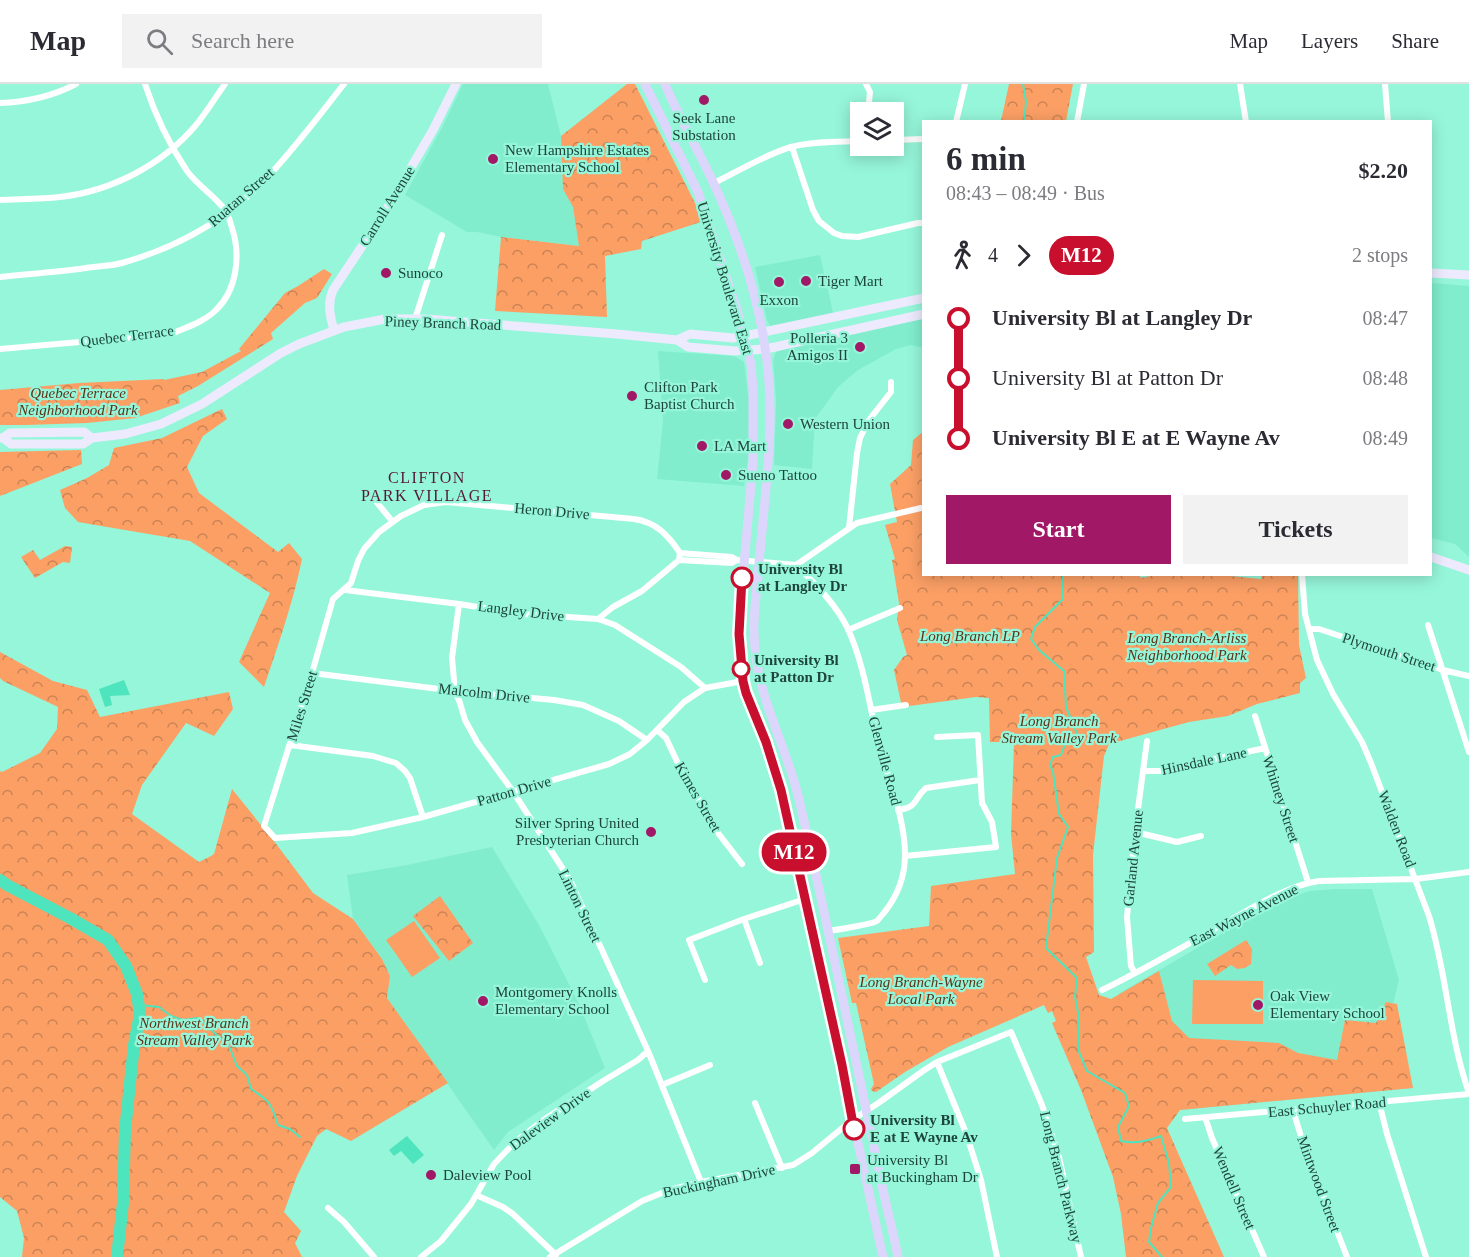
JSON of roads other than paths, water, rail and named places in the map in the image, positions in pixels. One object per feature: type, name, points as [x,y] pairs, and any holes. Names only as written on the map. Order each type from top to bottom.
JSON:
[{"type":"main road","name":"Carroll Avenue","points":[[334,330],[329,298],[388,207],[433,130],[456,84]]},
{"type":"main road","name":"University Boulevard East","points":[[645,84],[698,192],[752,364],[753,462],[740,561],[739,634],[743,681],[781,790],[883,1257]]},
{"type":"main road","name":"University Boulevard East","points":[[665,84],[714,183],[730,223],[749,277],[763,333],[768,363],[770,420],[765,510],[754,619],[759,678],[794,779],[898,1257]]},
{"type":"main road","points":[[1432,273],[1469,275]]},
{"type":"main road","name":"Piney Branch Road","points":[[677,340],[690,334],[733,338],[763,333],[922,298]]},
{"type":"main road","name":"Piney Branch Road","points":[[1,438],[11,444],[83,444],[92,438],[125,434],[161,424],[202,404],[281,353],[299,344],[344,327],[386,319],[500,324],[677,340],[688,347],[749,351],[922,314]]},
{"type":"main road","points":[[1432,557],[1469,570]]},
{"type":"street","points":[[0,104],[47,96],[76,84]]},
{"type":"street","points":[[145,84],[154,112],[189,173],[227,213]]},
{"type":"street","points":[[0,200],[61,196],[101,188],[135,175],[174,148],[196,125],[225,84]]},
{"type":"street","name":"Ruatan Street","points":[[0,277],[120,263],[170,246],[208,226],[227,213],[275,169],[344,84]]},
{"type":"street","points":[[866,84],[870,92],[869,102]]},
{"type":"street","points":[[956,120],[965,84]]},
{"type":"street","points":[[1077,120],[1084,84]]},
{"type":"street","points":[[1240,84],[1246,120]]},
{"type":"street","points":[[1385,84],[1388,120]]},
{"type":"street","points":[[904,140],[922,139]]},
{"type":"street","points":[[714,183],[792,147],[812,143],[850,141]]},
{"type":"street","points":[[792,147],[816,215],[819,221],[834,233],[858,237],[922,223]]},
{"type":"street","name":"Quebec Terrace","points":[[0,349],[171,334],[198,323],[216,310],[229,291],[235,275],[237,252],[227,213]]},
{"type":"street","points":[[415,319],[442,235]]},
{"type":"street","points":[[849,528],[860,438],[869,420],[891,392],[891,382]]},
{"type":"street","points":[[370,494],[392,522]]},
{"type":"street","name":"Heron Drive","points":[[345,590],[351,583],[364,549],[380,532],[401,516],[424,505],[446,502],[647,520],[673,542],[680,557]]},
{"type":"street","points":[[598,619],[613,607],[642,591],[680,557],[732,557],[740,561],[796,565],[857,523],[921,508]]},
{"type":"street","name":"Glenville Road","points":[[796,565],[825,594],[848,630],[862,668],[898,810],[905,856],[899,889],[893,901],[876,922],[828,932]]},
{"type":"street","name":"Walden Road","points":[[1302,576],[1304,601],[1317,660],[1371,763],[1416,879],[1437,942],[1469,1094]]},
{"type":"street","name":"Langley Drive","points":[[345,590],[523,614],[598,619]]},
{"type":"street","name":"Miles Street","points":[[264,826],[333,599],[345,590]]},
{"type":"street","name":"Linton Street","points":[[459,604],[452,658],[454,691],[465,720],[477,742],[512,790],[570,880],[648,1051],[700,1182]]},
{"type":"street","points":[[848,630],[900,608]]},
{"type":"street","points":[[598,619],[615,625],[681,667],[705,688]]},
{"type":"street","points":[[1428,625],[1469,752]]},
{"type":"street","name":"Plymouth Street","points":[[1310,629],[1319,628],[1443,670],[1469,676]]},
{"type":"street","name":"Malcolm Drive","points":[[312,673],[583,705],[619,721],[647,740]]},
{"type":"street","name":"Patton Drive","points":[[264,826],[275,838],[352,833],[423,817],[609,764],[630,754],[684,702],[705,688],[743,681]]},
{"type":"street","points":[[871,710],[906,705]]},
{"type":"street","name":"Whitney Street","points":[[1255,716],[1308,882]]},
{"type":"street","name":"Kimes Street","points":[[657,730],[666,738],[688,785],[697,796],[715,829],[742,864]]},
{"type":"street","points":[[905,856],[996,847],[992,822],[982,803],[978,735],[937,738]]},
{"type":"street","name":"Garland Avenue","points":[[1136,973],[1131,966],[1127,917],[1147,741]]},
{"type":"street","points":[[290,745],[373,756],[396,763],[410,778],[423,817]]},
{"type":"street","name":"Hinsdale Lane","points":[[1143,771],[1160,771],[1265,748]]},
{"type":"street","points":[[898,810],[913,805],[926,788],[980,780]]},
{"type":"street","points":[[1135,832],[1177,842],[1201,836]]},
{"type":"street","name":"East Wayne Avenue","points":[[1102,990],[1272,897],[1308,882],[1416,879],[1469,872]]},
{"type":"street","points":[[705,980],[689,940],[805,899]]},
{"type":"street","points":[[744,919],[760,963]]},
{"type":"street","name":"Long Branch Parkway","points":[[938,1062],[1011,1032],[1042,1106],[1059,1158],[1081,1257]]},
{"type":"street","name":"Daleview Drive","points":[[421,1257],[441,1241],[476,1195],[494,1164],[515,1142],[545,1119],[638,1060],[648,1051]]},
{"type":"street","points":[[852,1120],[938,1062],[966,1133],[981,1180],[997,1257]]},
{"type":"street","points":[[662,1085],[710,1065]]},
{"type":"street","name":"East Schuyler Road","points":[[1185,1119],[1469,1094]]},
{"type":"street","points":[[1379,1102],[1426,1257]]},
{"type":"street","points":[[755,1103],[782,1168]]},
{"type":"street","name":"Mintwood Street","points":[[1293,1110],[1303,1143],[1347,1257]]},
{"type":"street","name":"Wendell Street","points":[[1205,1117],[1264,1257]]},
{"type":"street","name":"Buckingham Drive","points":[[555,1256],[642,1201],[669,1190],[793,1165],[852,1120]]},
{"type":"street","points":[[486,1158],[494,1164]]},
{"type":"street","points":[[476,1195],[513,1214],[555,1256]]},
{"type":"street","points":[[328,1208],[344,1222],[374,1257]]},
{"type":"waterway","points":[[1023,84],[1026,102],[1024,120]]},
{"type":"waterway","points":[[1063,576],[1063,599],[1035,627],[1031,639],[1039,650],[1064,671],[1066,707],[1080,741],[1065,744],[1061,755],[1053,757],[1050,765],[1059,814],[1068,827],[1057,858],[1046,948],[1077,978],[1075,997],[1078,1012],[1079,1052],[1087,1071],[1125,1093],[1129,1106],[1118,1127],[1121,1141],[1141,1141],[1161,1136],[1169,1163],[1171,1187],[1158,1203],[1149,1242],[1162,1257]]},
{"type":"waterway","points":[[0,880],[108,940],[126,966],[137,994],[140,1014],[134,1045],[125,1131],[123,1203],[117,1257]]},
{"type":"waterway","points":[[139,1005],[159,1007],[171,1016],[183,1020],[198,1018],[229,1046],[237,1066],[247,1075],[251,1089],[269,1103],[278,1125],[290,1129],[300,1137]]},
{"type":"place","name":"Seek Lane Substation","points":[[704,100]]},
{"type":"place","name":"New Hampshire Estates Elementary School","points":[[493,159]]},
{"type":"place","name":"Sunoco","points":[[386,273]]},
{"type":"place","name":"Tiger Mart","points":[[806,281]]},
{"type":"place","name":"Exxon","points":[[779,282]]},
{"type":"place","name":"Polleria 3 Amigos II","points":[[860,347]]},
{"type":"place","name":"Clifton Park Baptist Church","points":[[632,396]]},
{"type":"place","name":"Western Union","points":[[788,424]]},
{"type":"place","name":"LA Mart","points":[[702,446]]},
{"type":"place","name":"Sueno Tattoo","points":[[726,475]]},
{"type":"place","name":"University Bl at Langley Dr","points":[[742,578]]},
{"type":"place","name":"University Bl at Patton Dr","points":[[741,669]]},
{"type":"place","name":"Silver Spring United Presbyterian Church","points":[[651,832]]},
{"type":"place","name":"Montgomery Knolls Elementary School","points":[[483,1001]]},
{"type":"place","name":"Oak View Elementary School","points":[[1258,1005]]},
{"type":"place","name":"University Bl E at E Wayne Av","points":[[854,1129]]},
{"type":"place","name":"University Bl at Buckingham Dr","points":[[855,1169]]},
{"type":"place","name":"Daleview Pool","points":[[431,1175]]},
{"type":"district","name":"CLIFTON PARK VILLAGE","points":[[427,486]]},
{"type":"park label","name":"Quebec Terrace Neighborhood Park","points":[[78,402]]},
{"type":"park label","name":"Long Branch LP","points":[[970,636]]},
{"type":"park label","name":"Long Branch-Arliss Neighborhood Park","points":[[1187,646]]},
{"type":"park label","name":"Long Branch Stream Valley Park","points":[[1059,730]]},
{"type":"park label","name":"Long Branch-Wayne Local Park","points":[[921,990]]},
{"type":"park label","name":"Northwest Branch Stream Valley Park","points":[[194,1032]]}]
